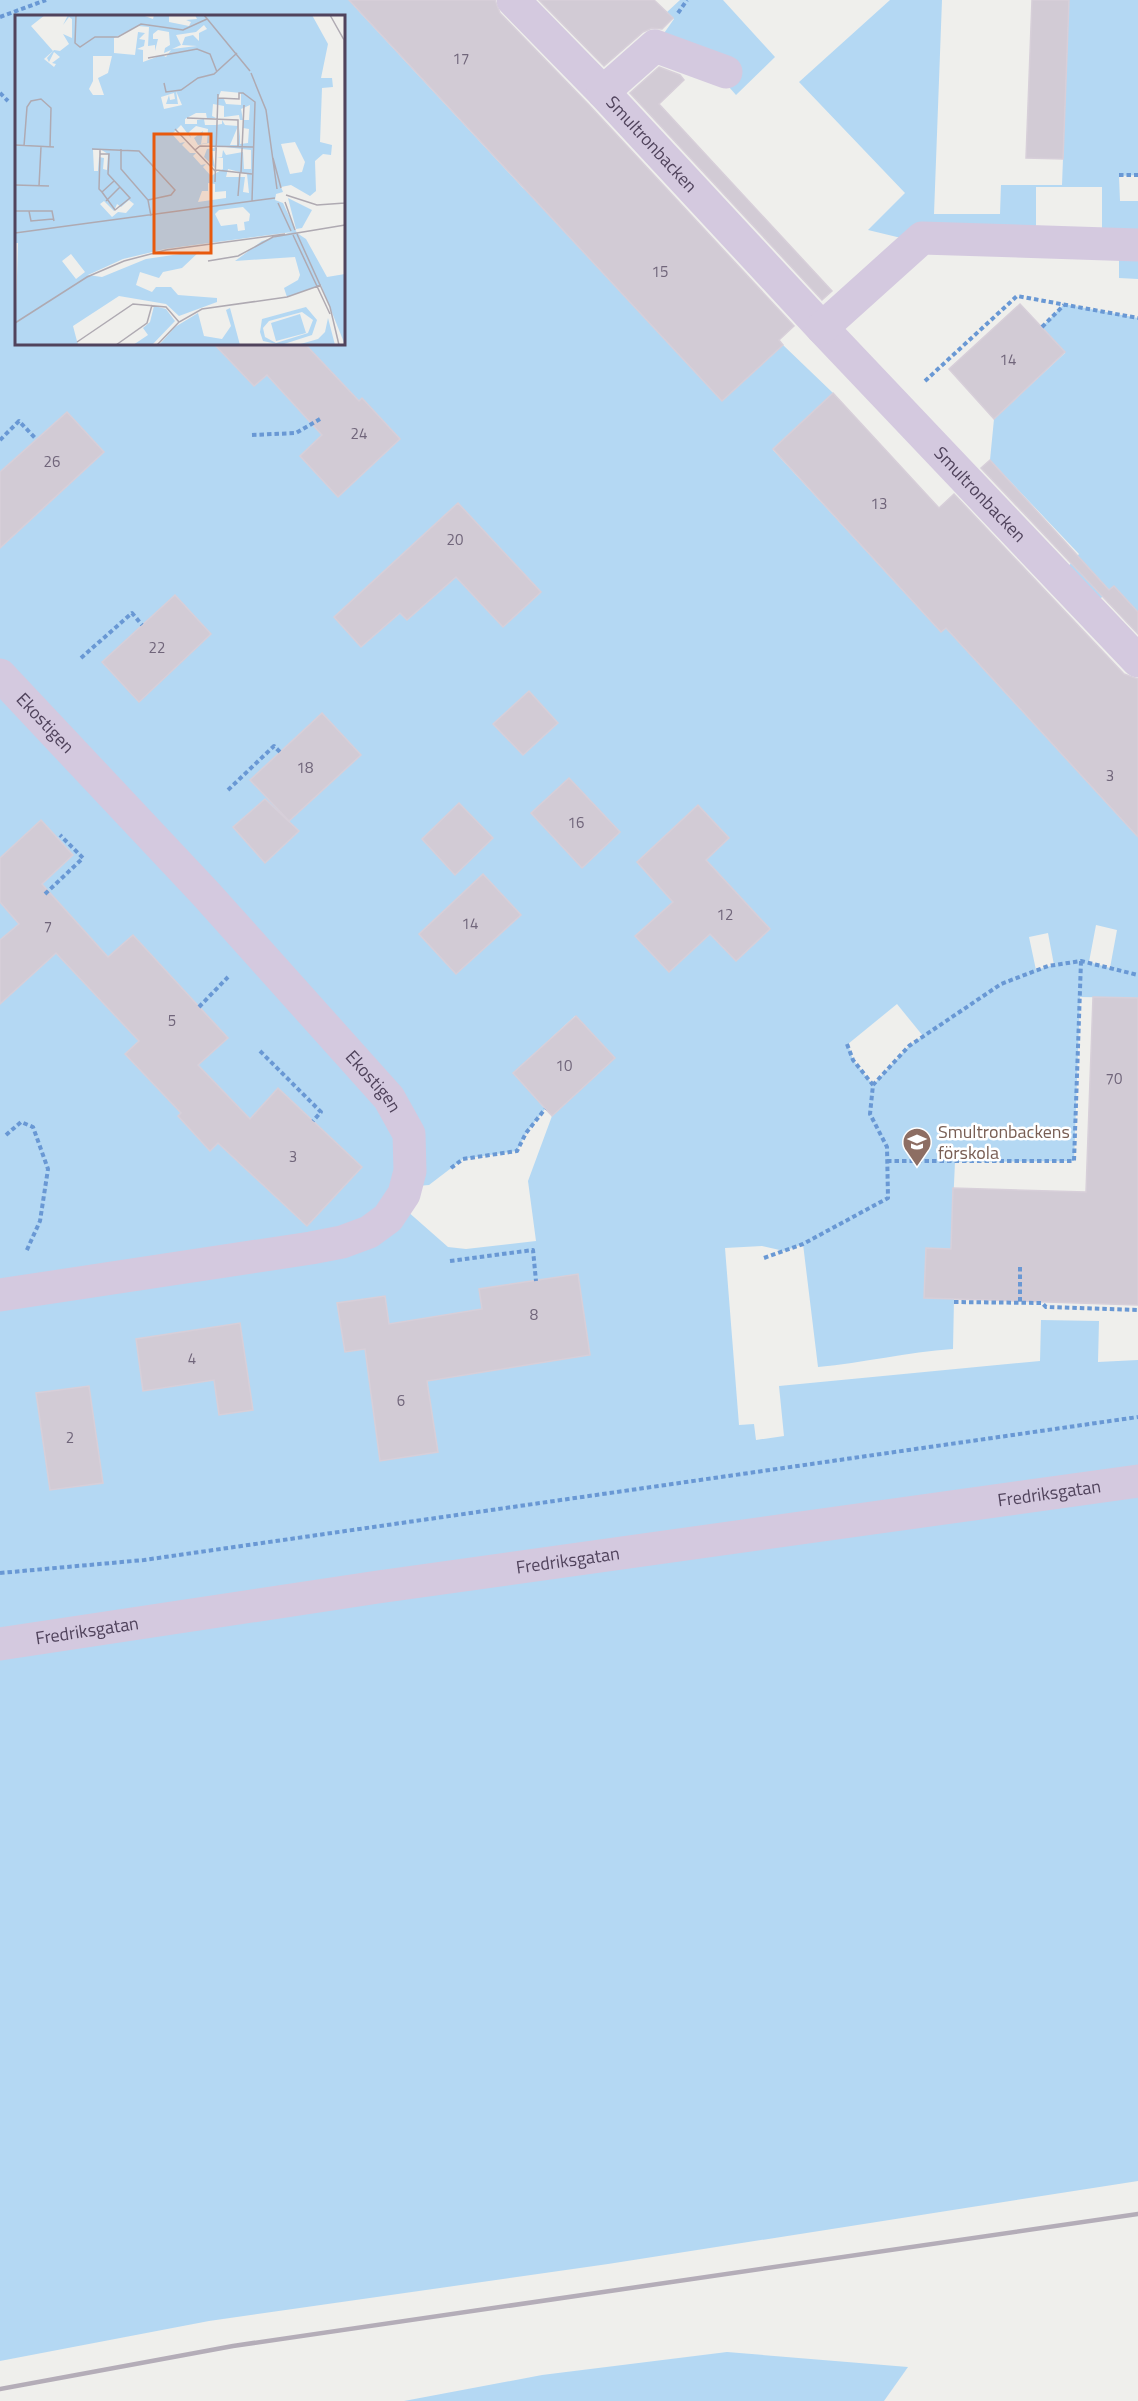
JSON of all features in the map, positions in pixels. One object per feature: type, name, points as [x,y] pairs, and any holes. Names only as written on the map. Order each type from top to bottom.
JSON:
[{"type":"street","name":"Smultronbacken","points":[[513,0],[603,92],[822,328],[1138,661]]},
{"type":"street","name":"Smultronbacken","points":[[603,92],[655,46],[726,72]]},
{"type":"street","points":[[822,328],[922,238],[1138,245]]},
{"type":"street","name":"Ekostigen","points":[[0,675],[206,894],[389,1098],[409,1134],[410,1171],[404,1194],[388,1218],[369,1232],[342,1242],[236,1261],[0,1295]]},
{"type":"street","name":"Fredriksgatan","points":[[0,1644],[378,1587],[1138,1481]]},
{"type":"path","points":[[0,17],[46,0]]},
{"type":"path","points":[[0,93],[8,100]]},
{"type":"path","points":[[1119,175],[1138,175]]},
{"type":"path","points":[[897,407],[1017,296],[1138,318]]},
{"type":"path","points":[[1042,327],[1064,304]]},
{"type":"path","points":[[945,363],[950,368]]},
{"type":"path","points":[[252,435],[296,433],[320,419]]},
{"type":"path","points":[[0,440],[19,421],[36,439]]},
{"type":"path","points":[[81,658],[132,613],[142,625]]},
{"type":"path","points":[[228,790],[274,746],[280,752]]},
{"type":"path","points":[[45,894],[82,858],[60,835]]},
{"type":"path","points":[[887,1161],[1074,1161],[1081,961]]},
{"type":"path","points":[[764,1258],[803,1244],[888,1198],[887,1147],[870,1114],[873,1085],[909,1046],[1001,984],[1048,966],[1081,961],[1138,975]]},
{"type":"path","points":[[199,1006],[215,991]]},
{"type":"path","points":[[848,1044],[853,1060],[873,1085]]},
{"type":"path","points":[[260,1051],[321,1112],[313,1121]]},
{"type":"path","points":[[446,1172],[463,1159],[517,1151],[526,1133],[545,1109]]},
{"type":"path","points":[[6,1135],[21,1122],[33,1126],[48,1170],[40,1221],[22,1261]]},
{"type":"path","points":[[450,1261],[532,1250],[536,1281]]},
{"type":"path","points":[[1020,1267],[1020,1304]]},
{"type":"path","points":[[954,1302],[1042,1303],[1046,1306],[1138,1310]]},
{"type":"path","points":[[0,1573],[144,1560],[1138,1417]]},
{"type":"shaded area","points":[[0,0],[360,0],[354,6],[523,188],[783,345],[833,393],[773,450],[941,632],[1002,576],[980,665],[1138,837],[1138,998],[1080,997],[1074,1161],[955,1162],[951,1249],[926,1248],[924,1298],[954,1299],[953,1349],[818,1367],[803,1244],[784,1251],[762,1246],[725,1248],[739,1425],[754,1424],[756,1440],[784,1436],[779,1386],[1040,1361],[1041,1320],[1099,1321],[1098,1362],[1138,1360],[1138,2181],[608,2264],[209,2321],[0,2361]],"holes":[[[1096,925],[1117,930],[1110,968],[1089,962]],[[1048,933],[1054,965],[1036,970],[1029,937]],[[897,1004],[923,1036],[909,1046],[873,1085],[853,1060],[848,1044]],[[575,1016],[614,1059],[552,1116],[528,1181],[536,1241],[466,1249],[448,1247],[398,1203],[406,1187],[429,1185],[463,1159],[517,1151],[526,1133],[545,1109],[513,1073]]]},
{"type":"shaded area","points":[[680,0],[723,0],[775,57],[736,95],[729,87],[655,46],[674,19],[667,12]]},
{"type":"shaded area","points":[[890,0],[942,0],[934,214],[1000,214],[1001,185],[1062,185],[1069,0],[1138,0],[1138,175],[1119,176],[1120,201],[1138,201],[1138,279],[1119,278],[1119,245],[1102,244],[1102,187],[1036,187],[1036,242],[897,237],[868,230],[905,193],[799,82]]},
{"type":"shaded area","points":[[1064,304],[1138,318],[1138,612],[1114,586],[1089,609],[1059,577],[1079,554],[990,460],[994,419],[1065,353],[1042,327]]},
{"type":"shaded area","points":[[727,2352],[908,2367],[884,2401],[404,2401],[542,2375]]},
{"type":"building","points":[[349,0],[495,0],[500,13],[589,105],[794,326],[779,340],[783,345],[722,401]]},
{"type":"building","points":[[539,0],[654,0],[673,18],[662,29],[652,28],[643,32],[604,66]]},
{"type":"building","points":[[1032,0],[1069,0],[1063,159],[1026,158]]},
{"type":"building","points":[[659,67],[680,75],[684,80],[659,104],[832,291],[822,300],[630,93]]},
{"type":"building","points":[[1020,304],[1065,352],[994,419],[949,369]]},
{"type":"building","points":[[215,345],[306,345],[359,401],[362,398],[400,439],[338,497],[300,456],[322,435],[267,375],[254,386]]},
{"type":"building","points":[[833,393],[939,508],[954,494],[1124,674],[1138,679],[1138,837],[946,628],[941,632],[773,449]]},
{"type":"building","points":[[67,412],[104,452],[0,548],[0,472]]},
{"type":"building","points":[[990,460],[1109,590],[1114,586],[1138,612],[1138,634],[981,468]]},
{"type":"building","points":[[458,503],[541,592],[503,627],[456,577],[407,620],[400,613],[361,647],[334,617]]},
{"type":"building","points":[[175,595],[211,634],[139,702],[102,662]]},
{"type":"building","points":[[529,691],[558,723],[523,755],[493,724]]},
{"type":"building","points":[[322,713],[361,755],[289,821],[250,780]]},
{"type":"building","points":[[569,778],[620,832],[582,868],[531,813]]},
{"type":"building","points":[[265,799],[299,831],[265,863],[233,827]]},
{"type":"building","points":[[459,803],[493,838],[455,875],[422,839]]},
{"type":"building","points":[[698,805],[729,838],[706,860],[770,929],[736,961],[710,934],[669,972],[635,936],[673,902],[637,862]]},
{"type":"building","points":[[41,820],[73,855],[42,884],[108,957],[133,935],[228,1038],[198,1065],[250,1119],[278,1088],[362,1167],[307,1226],[218,1143],[210,1151],[178,1116],[181,1113],[125,1054],[139,1041],[56,953],[0,1004],[0,940],[19,924],[0,902],[0,858]]},
{"type":"building","points":[[483,874],[521,915],[456,974],[419,934]]},
{"type":"building","name":"Smultronbackens förskola","points":[[1093,997],[1138,998],[1138,1305],[924,1298],[926,1248],[951,1249],[953,1188],[1086,1192]]},
{"type":"building","points":[[576,1016],[615,1058],[552,1116],[513,1073]]},
{"type":"building","points":[[578,1274],[590,1355],[427,1381],[438,1452],[380,1461],[365,1349],[345,1352],[337,1303],[385,1296],[389,1324],[482,1309],[479,1289]]},
{"type":"building","points":[[240,1323],[253,1410],[219,1415],[214,1380],[143,1391],[136,1339]]},
{"type":"building","points":[[89,1386],[103,1483],[50,1490],[36,1393]]},
{"type":"railway","points":[[0,2389],[233,2346],[1138,2214]]},
{"type":"place","name":"Smultronbackens förskola","points":[[917,1168]]}]
